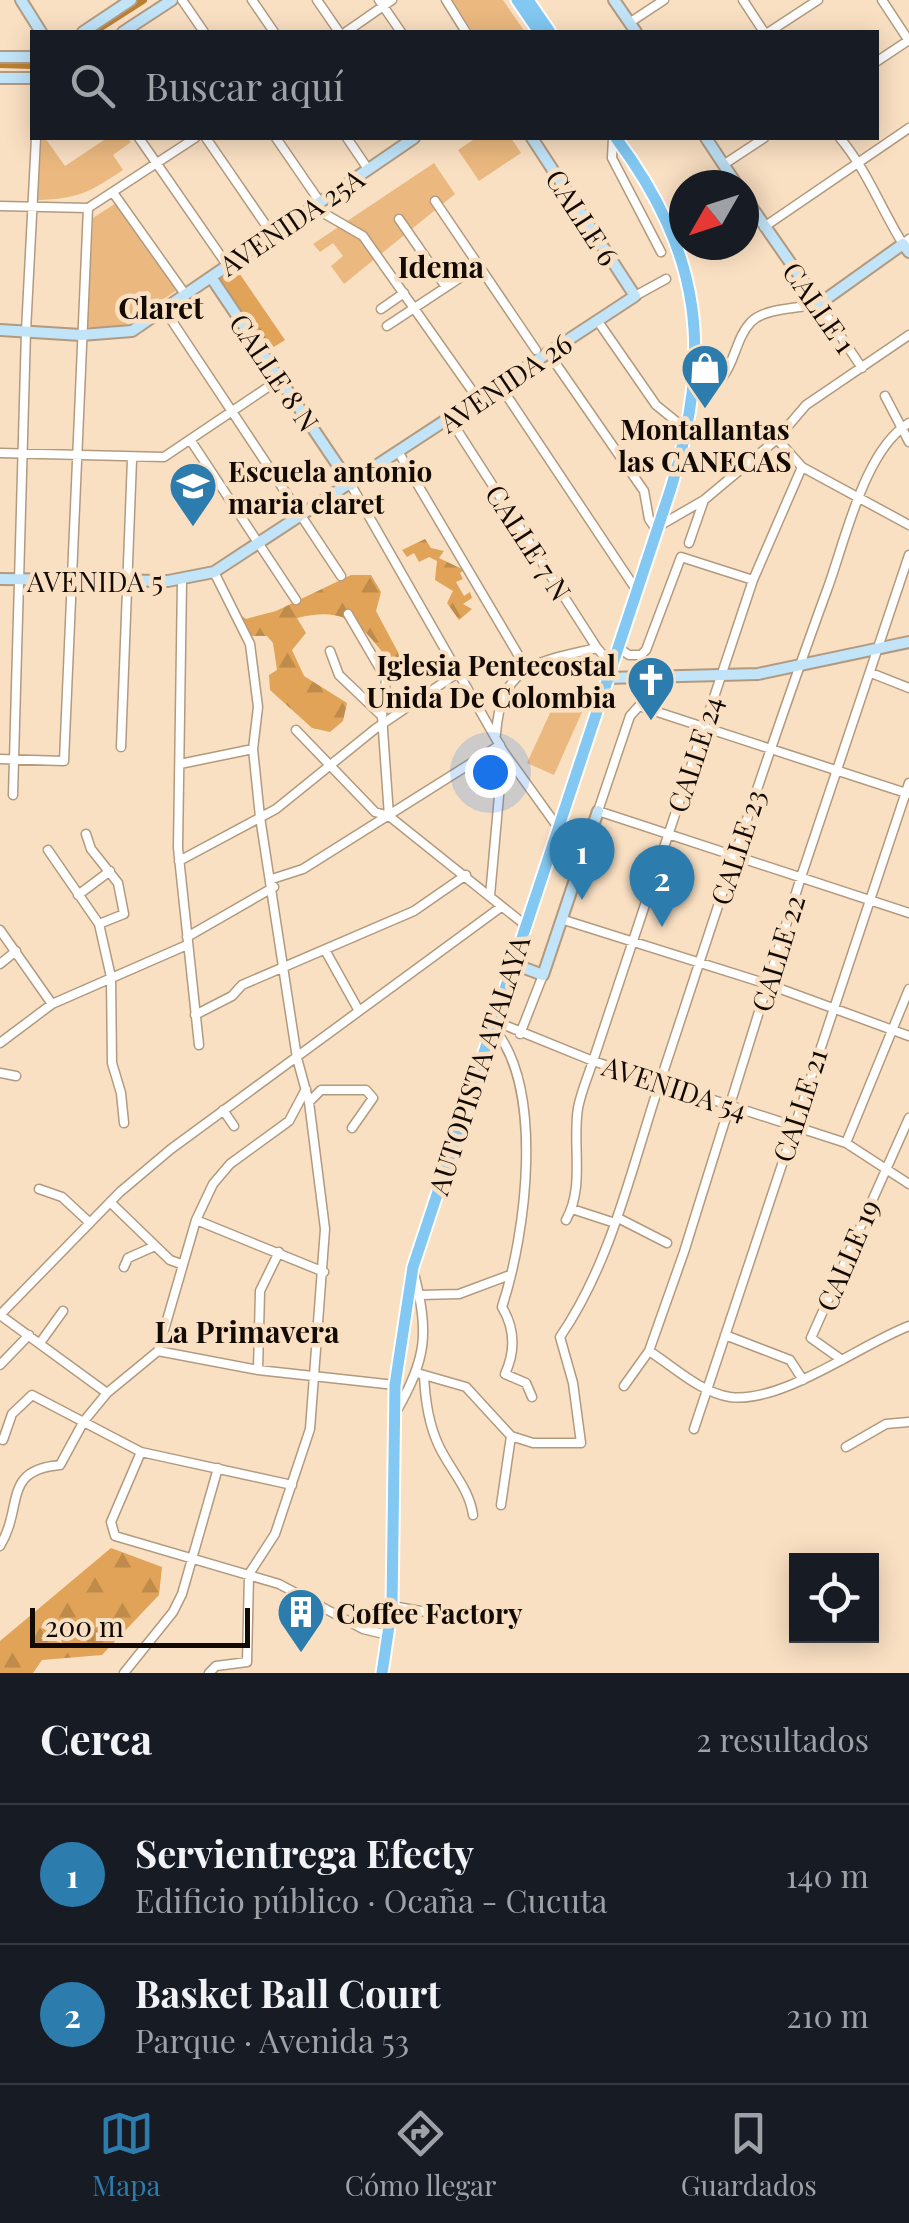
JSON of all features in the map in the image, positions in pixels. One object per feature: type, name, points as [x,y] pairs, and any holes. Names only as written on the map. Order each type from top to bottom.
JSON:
[{"type":"main road","points":[[517,0],[537,30]]},
{"type":"main road","points":[[529,0],[549,30]]},
{"type":"main road","name":"AUTOPISTA ATALAYA","points":[[382,1673],[392,1606],[395,1385],[413,1267],[491,1022],[658,528],[688,431],[695,390],[691,286],[682,254],[657,202],[616,140]]},
{"type":"street","points":[[21,0],[40,30]]},
{"type":"street","points":[[130,30],[172,0]]},
{"type":"street","points":[[182,0],[203,30]]},
{"type":"street","points":[[252,0],[273,30]]},
{"type":"street","points":[[317,0],[340,30]]},
{"type":"street","points":[[345,30],[392,0]]},
{"type":"street","points":[[446,0],[465,30]]},
{"type":"street","points":[[614,0],[632,28],[664,0]]},
{"type":"street","points":[[743,0],[766,30]]},
{"type":"street","points":[[770,30],[818,0]]},
{"type":"street","points":[[879,60],[909,40],[882,0]]},
{"type":"street","points":[[85,30],[127,1]]},
{"type":"street","points":[[382,3],[400,30]]},
{"type":"street","points":[[0,58],[30,58]]},
{"type":"street","points":[[0,78],[30,78]]},
{"type":"street","points":[[764,227],[909,128]]},
{"type":"street","points":[[14,795],[26,331],[36,140]]},
{"type":"street","points":[[140,140],[227,266]]},
{"type":"street","points":[[0,206],[88,208],[192,140]]},
{"type":"street","points":[[207,140],[272,234]]},
{"type":"street","points":[[277,140],[316,204],[362,236],[478,399]]},
{"type":"street","points":[[347,140],[368,169]]},
{"type":"street","name":"AVENIDA 25A","points":[[81,334],[132,331],[410,140]]},
{"type":"street","name":"CALLE 6","points":[[533,140],[635,296]]},
{"type":"street","points":[[615,140],[612,158],[661,252]]},
{"type":"street","points":[[707,140],[726,170]]},
{"type":"street","points":[[723,165],[761,140]]},
{"type":"street","points":[[695,390],[713,386],[728,370],[746,330],[760,315],[818,304],[907,245],[860,161],[842,140]]},
{"type":"street","points":[[114,194],[185,294]]},
{"type":"street","points":[[436,201],[478,266],[644,491],[649,519],[658,528],[704,500],[777,439],[806,404],[909,335]]},
{"type":"street","points":[[0,759],[64,760],[88,208]]},
{"type":"street","points":[[399,219],[446,288]]},
{"type":"street","name":"CALLE 1","points":[[759,219],[862,368]]},
{"type":"street","points":[[387,326],[478,266]]},
{"type":"street","name":"CALLE 8 N","points":[[211,277],[351,485],[456,674],[496,734],[501,748],[557,826]]},
{"type":"street","name":"AVENIDA 26","points":[[186,579],[214,572],[400,453],[542,351],[666,279]]},
{"type":"street","points":[[382,309],[404,293]]},
{"type":"street","points":[[164,309],[341,576]]},
{"type":"street","points":[[598,320],[656,406],[688,431]]},
{"type":"street","points":[[0,330],[81,334]]},
{"type":"street","points":[[0,452],[164,457],[280,379]]},
{"type":"street","points":[[499,384],[636,590]]},
{"type":"street","points":[[885,396],[905,426],[909,442]]},
{"type":"street","name":"CALLE 7 N","points":[[450,419],[611,664]]},
{"type":"street","name":"CALLE 23","points":[[510,1436],[533,1443],[581,1443],[573,1384],[560,1337],[578,1311],[617,1220],[769,747],[859,501],[876,458],[905,426]]},
{"type":"street","points":[[777,439],[802,467],[909,525]]},
{"type":"street","points":[[192,441],[296,600]]},
{"type":"street","points":[[400,453],[526,668]]},
{"type":"street","points":[[121,747],[132,459]]},
{"type":"street","name":"CALLE 24","points":[[566,1220],[572,1209],[578,1108],[753,580],[802,467]]},
{"type":"street","points":[[689,543],[704,500]]},
{"type":"street","name":"CALLE 22","points":[[624,1386],[649,1351],[836,768],[909,555]]},
{"type":"street","points":[[617,646],[629,655],[641,655],[646,650],[682,557],[753,580]]},
{"type":"street","points":[[209,1673],[216,1666],[247,1662],[249,1574],[275,1534],[310,1428],[325,1229],[274,883],[260,817],[253,748],[258,706],[250,644],[214,572]]},
{"type":"street","name":"AVENIDA 5","points":[[0,579],[186,579]]},
{"type":"street","points":[[186,579],[179,861],[199,1045]]},
{"type":"street","points":[[348,614],[386,678],[382,721],[389,816]]},
{"type":"street","points":[[607,678],[720,676],[798,668],[909,642]]},
{"type":"street","points":[[479,710],[500,696],[526,668],[597,648]]},
{"type":"street","points":[[330,650],[329,658],[339,675],[382,721]]},
{"type":"street","points":[[629,655],[630,676]]},
{"type":"street","points":[[179,861],[260,817],[382,721],[456,674]]},
{"type":"street","points":[[870,674],[909,688]]},
{"type":"street","points":[[496,734],[500,696]]},
{"type":"street","points":[[520,1034],[564,920],[636,706],[704,724],[907,793]]},
{"type":"street","points":[[296,730],[375,812],[389,816],[524,924]]},
{"type":"street","points":[[180,764],[253,748]]},
{"type":"street","points":[[0,1043],[52,1004],[187,941],[274,883],[303,870],[501,748]]},
{"type":"street","points":[[490,897],[501,748]]},
{"type":"street","name":"CALLE 21","points":[[694,1429],[909,783]]},
{"type":"street","points":[[598,811],[909,913]]},
{"type":"street","points":[[86,834],[91,849],[118,883],[126,911],[100,924]]},
{"type":"street","points":[[48,850],[100,924],[111,978],[112,1064],[121,1092],[124,1123]]},
{"type":"street","points":[[78,895],[110,871]]},
{"type":"street","points":[[195,1016],[232,996],[242,985],[414,911],[466,876]]},
{"type":"street","points":[[107,1392],[0,1315],[110,1202],[222,1110],[501,906]]},
{"type":"street","points":[[564,920],[767,984],[909,1036]]},
{"type":"street","points":[[0,930],[52,1004]]},
{"type":"street","points":[[326,950],[360,1011]]},
{"type":"street","points":[[0,964],[16,951]]},
{"type":"street","points":[[512,963],[543,975]]},
{"type":"street","points":[[846,1143],[909,989]]},
{"type":"street","points":[[491,1022],[506,1042],[524,1088],[522,1230],[502,1307],[512,1324],[512,1354],[505,1374],[526,1383],[532,1396]]},
{"type":"street","name":"AVENIDA 54","points":[[491,1022],[593,1061],[846,1143],[909,1184]]},
{"type":"street","points":[[0,1073],[16,1076]]},
{"type":"street","points":[[305,1085],[370,1094],[372,1098],[352,1128]]},
{"type":"street","points":[[0,1546],[12,1526],[22,1478],[32,1468],[60,1466],[84,1421],[107,1392],[158,1351],[181,1264],[214,1184],[230,1164],[290,1121],[305,1085]]},
{"type":"street","points":[[308,1102],[322,1090]]},
{"type":"street","points":[[222,1110],[234,1126]]},
{"type":"street","name":"CALLE 19","points":[[842,1360],[811,1338],[909,1118]]},
{"type":"street","points":[[40,1189],[62,1197],[90,1223]]},
{"type":"street","points":[[110,1202],[155,1246],[181,1264]]},
{"type":"street","points":[[572,1209],[617,1220],[667,1243]]},
{"type":"street","points":[[196,1220],[324,1272]]},
{"type":"street","points":[[124,1267],[128,1258],[155,1246]]},
{"type":"street","points":[[258,1370],[260,1292],[279,1252]]},
{"type":"street","points":[[413,1267],[426,1322],[421,1374],[424,1399],[437,1444],[466,1490],[473,1515]]},
{"type":"street","points":[[420,1296],[460,1294],[510,1275]]},
{"type":"street","points":[[40,1343],[63,1311]]},
{"type":"street","points":[[649,1351],[706,1389],[745,1396],[803,1380],[909,1326]]},
{"type":"street","points":[[0,1365],[28,1335]]},
{"type":"street","points":[[725,1335],[790,1360],[803,1380]]},
{"type":"street","points":[[158,1351],[258,1370],[395,1385]]},
{"type":"street","points":[[394,1416],[421,1374]]},
{"type":"street","points":[[421,1374],[466,1387],[510,1436],[500,1504]]},
{"type":"street","points":[[3,1440],[12,1414],[32,1395],[141,1452],[292,1485]]},
{"type":"street","points":[[846,1447],[886,1424],[909,1422]]},
{"type":"street","points":[[141,1452],[110,1529],[115,1536],[249,1574],[363,1629],[388,1636]]},
{"type":"street","points":[[124,1673],[173,1612],[193,1561],[218,1468]]},
{"type":"street","points":[[299,1616],[307,1599]]},
{"type":"street","points":[[392,1606],[432,1612]]},
{"type":"green space","points":[[235,267],[285,340],[269,350],[219,279]]},
{"type":"green space","points":[[425,539],[431,548],[444,551],[439,558],[464,570],[460,573],[463,579],[456,582],[464,596],[470,592],[472,598],[463,604],[472,609],[459,620],[447,603],[453,591],[435,580],[437,561],[429,557],[419,562],[414,553],[407,557],[402,550]]},
{"type":"green space","points":[[351,575],[371,575],[381,592],[376,611],[407,669],[398,672],[367,634],[345,618],[297,618],[306,633],[292,650],[304,676],[347,703],[343,721],[330,732],[312,728],[270,690],[269,675],[277,670],[273,643],[267,636],[248,636],[238,613],[246,619],[276,611]]},
{"type":"green space","points":[[111,1548],[162,1567],[159,1595],[102,1655],[42,1660],[33,1673],[0,1673],[0,1641]]},
{"type":"shaded area","points":[[452,0],[503,0],[524,30],[472,30]]},
{"type":"shaded area","points":[[39,140],[46,140],[65,166],[104,140],[131,142],[113,155],[123,170],[112,178],[74,196],[38,200]]},
{"type":"shaded area","points":[[473,140],[512,140],[521,153],[479,181],[458,150]]},
{"type":"shaded area","points":[[434,163],[455,194],[344,284],[331,266],[343,256],[333,243],[320,252],[313,244]]},
{"type":"shaded area","points":[[116,203],[177,290],[122,327],[87,327],[93,218]]},
{"type":"shaded area","points":[[556,700],[582,712],[554,775],[527,763]]},
{"type":"waterway","points":[[96,30],[143,0]]},
{"type":"waterway","points":[[0,64],[30,65]]},
{"type":"place","name":"Montallantas las CANECAS","points":[[705,410]]},
{"type":"place","name":"Escuela antonio maria claret","points":[[193,528]]},
{"type":"place","name":"Iglesia Pentecostal Unida De Colombia","points":[[651,722]]},
{"type":"place","name":"Servientrega Efecty","points":[[582,900]]},
{"type":"place","name":"Basket Ball Court","points":[[662,927]]},
{"type":"place","name":"Coffee Factory","points":[[301,1654]]},
{"type":"district","name":"Idema","points":[[441,266]]},
{"type":"district","name":"Claret","points":[[161,307]]},
{"type":"district","name":"La Primavera","points":[[247,1331]]}]
